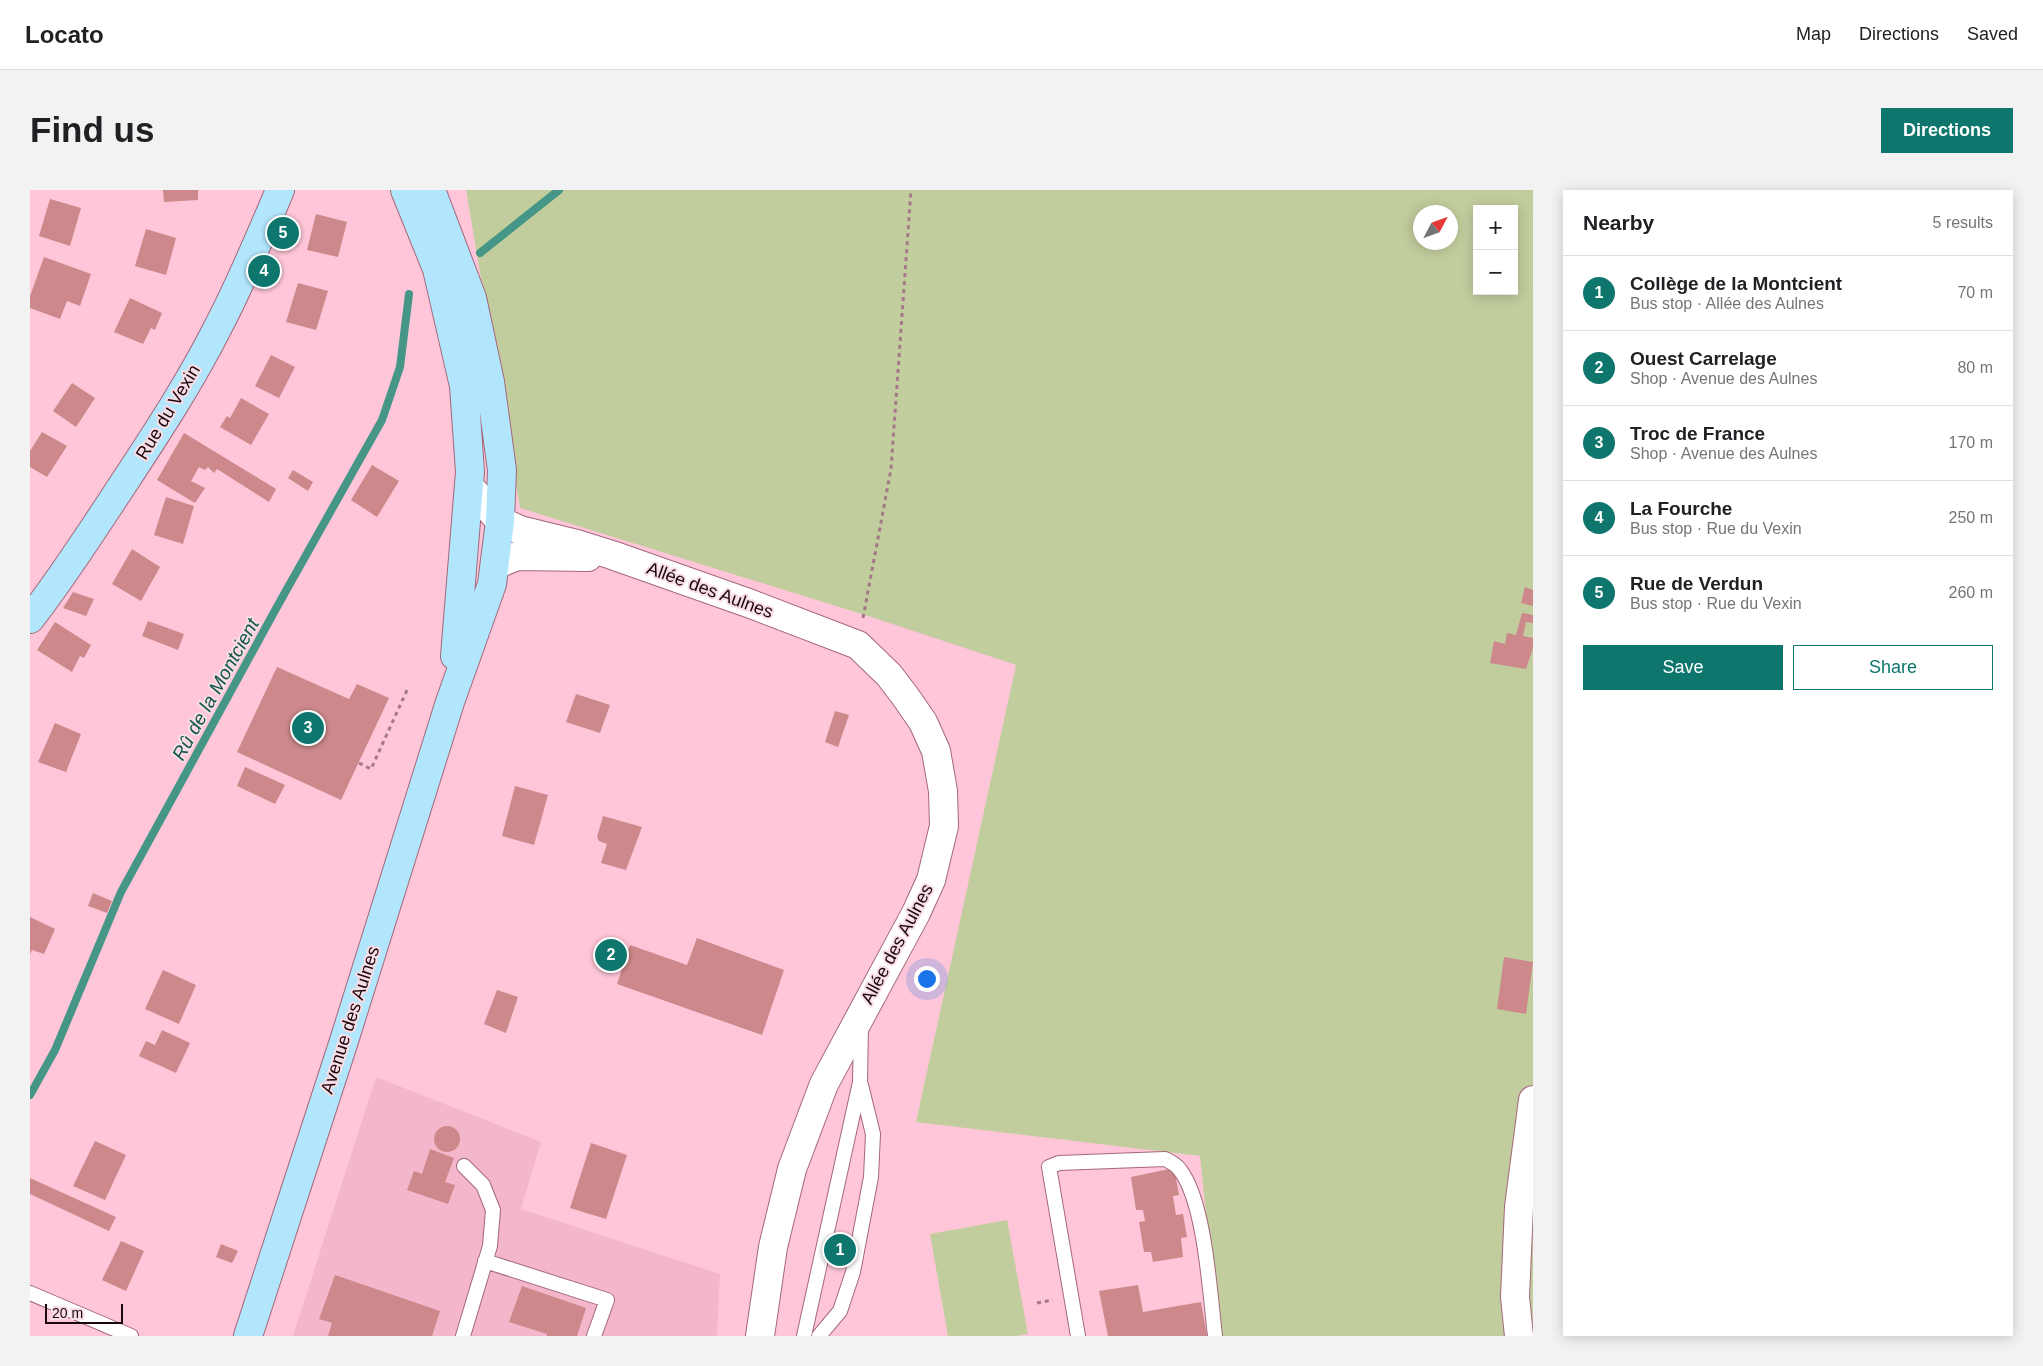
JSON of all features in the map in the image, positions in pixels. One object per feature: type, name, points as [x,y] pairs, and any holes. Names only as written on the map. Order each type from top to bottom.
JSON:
[{"type":"main road","name":"Rue du Vexin","points":[[30,619],[52,591],[154,437],[187,382],[219,326],[249,264],[280,190]]},
{"type":"main road","points":[[405,190],[429,245],[445,299],[464,386],[470,472],[461,594],[450,702]]},
{"type":"main road","points":[[431,190],[472,298],[490,382],[502,470],[500,521],[492,584],[450,702]]},
{"type":"main road","name":"Avenue des Aulnes","points":[[248,1336],[343,1044],[450,702]]},
{"type":"street","name":"Allée des Aulnes","points":[[469,486],[500,521],[520,530],[612,555],[751,604],[858,645],[889,674],[923,722],[936,751],[943,791],[944,826],[931,880],[916,913],[824,1084],[792,1169],[773,1247],[760,1336]]},
{"type":"street","name":"Allée des Aulnes","points":[[494,565],[517,556],[576,558],[612,555]]},
{"type":"street","points":[[1520,1336],[1515,1297],[1519,1208],[1533,1100]]},
{"type":"lane","points":[[804,1336],[860,1082],[861,1013]]},
{"type":"lane","points":[[819,1336],[840,1311],[850,1280],[871,1177],[873,1134],[860,1082]]},
{"type":"lane","points":[[1078,1336],[1049,1167],[1058,1163],[1165,1159],[1176,1164],[1182,1172],[1196,1203],[1209,1286],[1214,1336]]},
{"type":"lane","points":[[464,1166],[483,1185],[493,1210],[490,1246],[464,1336]]},
{"type":"lane","points":[[485,1261],[607,1300],[594,1336]]},
{"type":"lane","points":[[30,1292],[131,1336]]},
{"type":"path","points":[[858,645],[891,469],[911,190]]},
{"type":"path","points":[[358,762],[371,769],[408,688]]},
{"type":"shaded area","points":[[376,1077],[541,1142],[521,1209],[720,1274],[717,1336],[293,1336]]},
{"type":"green space","points":[[466,190],[1533,190],[1533,1336],[1219,1336],[1200,1156],[916,1122],[1016,665],[865,615],[520,508]]},
{"type":"green space","points":[[1007,1220],[1028,1334],[1016,1336],[948,1336],[930,1234]]},
{"type":"building","points":[[163,190],[198,190],[198,200],[164,202]]},
{"type":"building","points":[[50,199],[81,208],[70,246],[39,236]]},
{"type":"building","points":[[316,214],[347,222],[338,257],[307,250]]},
{"type":"building","points":[[146,229],[176,238],[166,275],[135,266]]},
{"type":"building","points":[[44,257],[91,274],[80,306],[67,301],[60,319],[30,308],[30,296]]},
{"type":"building","points":[[298,283],[328,291],[316,330],[286,322]]},
{"type":"building","points":[[130,298],[162,313],[155,330],[151,328],[143,344],[114,332]]},
{"type":"building","points":[[271,355],[295,367],[279,398],[255,386]]},
{"type":"building","points":[[72,383],[95,398],[76,427],[53,411]]},
{"type":"building","points":[[241,398],[269,414],[251,445],[220,427],[227,416],[230,418]]},
{"type":"building","points":[[42,432],[67,446],[47,477],[30,467],[30,451]]},
{"type":"building","points":[[184,433],[276,489],[269,502],[217,469],[214,473],[208,467],[205,470],[199,467],[191,481],[205,488],[195,503],[157,480]]},
{"type":"building","points":[[372,465],[399,481],[377,517],[351,500]]},
{"type":"building","points":[[293,470],[313,482],[308,491],[288,478]]},
{"type":"building","points":[[166,497],[194,506],[183,544],[154,535]]},
{"type":"building","points":[[132,549],[160,567],[141,601],[112,584]]},
{"type":"building","points":[[1525,587],[1533,590],[1533,606],[1521,603]]},
{"type":"building","points":[[73,592],[94,599],[86,616],[63,608]]},
{"type":"building","points":[[1522,613],[1533,615],[1533,623],[1526,622],[1523,636],[1533,638],[1533,648],[1526,669],[1490,663],[1494,641],[1505,644],[1507,633],[1516,635]]},
{"type":"building","points":[[148,621],[184,634],[178,650],[142,636]]},
{"type":"building","points":[[55,622],[91,645],[84,658],[80,656],[72,672],[37,650]]},
{"type":"building","points":[[277,667],[349,699],[357,684],[389,698],[341,800],[237,752]]},
{"type":"building","points":[[576,694],[610,705],[600,733],[566,722]]},
{"type":"building","points":[[835,711],[849,715],[838,747],[825,742]]},
{"type":"building","points":[[55,723],[81,734],[66,772],[38,762]]},
{"type":"building","points":[[245,767],[285,785],[275,804],[237,786]]},
{"type":"building","points":[[515,786],[548,795],[534,845],[502,836]]},
{"type":"building","points":[[603,816],[642,827],[626,870],[601,863],[607,844],[599,841],[597,837]]},
{"type":"building","points":[[93,893],[112,901],[107,913],[88,906]]},
{"type":"building","points":[[30,917],[55,929],[44,954],[32,950],[30,954]]},
{"type":"building","points":[[697,938],[784,970],[762,1035],[617,984],[630,945],[687,965]]},
{"type":"building","points":[[1504,957],[1533,962],[1526,1014],[1497,1009]]},
{"type":"building","points":[[163,970],[196,985],[179,1024],[145,1009]]},
{"type":"building","points":[[497,990],[518,997],[506,1033],[484,1024]]},
{"type":"building","points":[[162,1030],[190,1043],[176,1073],[139,1056],[146,1041],[155,1045]]},
{"type":"building","points":[[447,1126],[456,1130],[460,1139],[456,1148],[447,1152],[438,1148],[434,1139],[438,1130]]},
{"type":"building","points":[[95,1141],[126,1155],[105,1200],[73,1186]]},
{"type":"building","points":[[591,1143],[627,1155],[606,1219],[570,1208]]},
{"type":"building","points":[[430,1149],[454,1158],[445,1182],[455,1185],[448,1204],[407,1190],[414,1171],[422,1174]]},
{"type":"building","points":[[1174,1168],[1179,1195],[1173,1196],[1176,1215],[1183,1214],[1187,1237],[1181,1238],[1183,1257],[1153,1262],[1151,1252],[1144,1252],[1139,1222],[1145,1221],[1143,1210],[1136,1210],[1131,1177]]},
{"type":"building","points":[[30,1178],[116,1217],[109,1231],[30,1194]]},
{"type":"building","points":[[121,1241],[144,1251],[126,1291],[102,1280]]},
{"type":"building","points":[[221,1244],[238,1251],[232,1263],[216,1257]]},
{"type":"building","points":[[335,1275],[440,1311],[432,1336],[328,1336],[332,1323],[319,1319]]},
{"type":"building","points":[[1138,1285],[1143,1312],[1201,1302],[1207,1336],[1108,1336],[1099,1291]]},
{"type":"building","points":[[522,1286],[586,1308],[577,1336],[547,1336],[547,1334],[509,1322]]},
{"type":"waterway","name":"Rû de la Montcient","points":[[480,253],[559,190]]},
{"type":"waterway","name":"Rû de la Montcient","points":[[30,1095],[55,1050],[121,892],[382,420],[400,367],[409,294]]},
{"type":"place","name":"Rue de Verdun","points":[[283,233]]},
{"type":"place","name":"La Fourche","points":[[264,271]]},
{"type":"place","name":"Troc de France","points":[[308,728]]},
{"type":"place","name":"Ouest Carrelage","points":[[611,955]]},
{"type":"place","name":"Collège de la Montcient","points":[[840,1250]]}]
